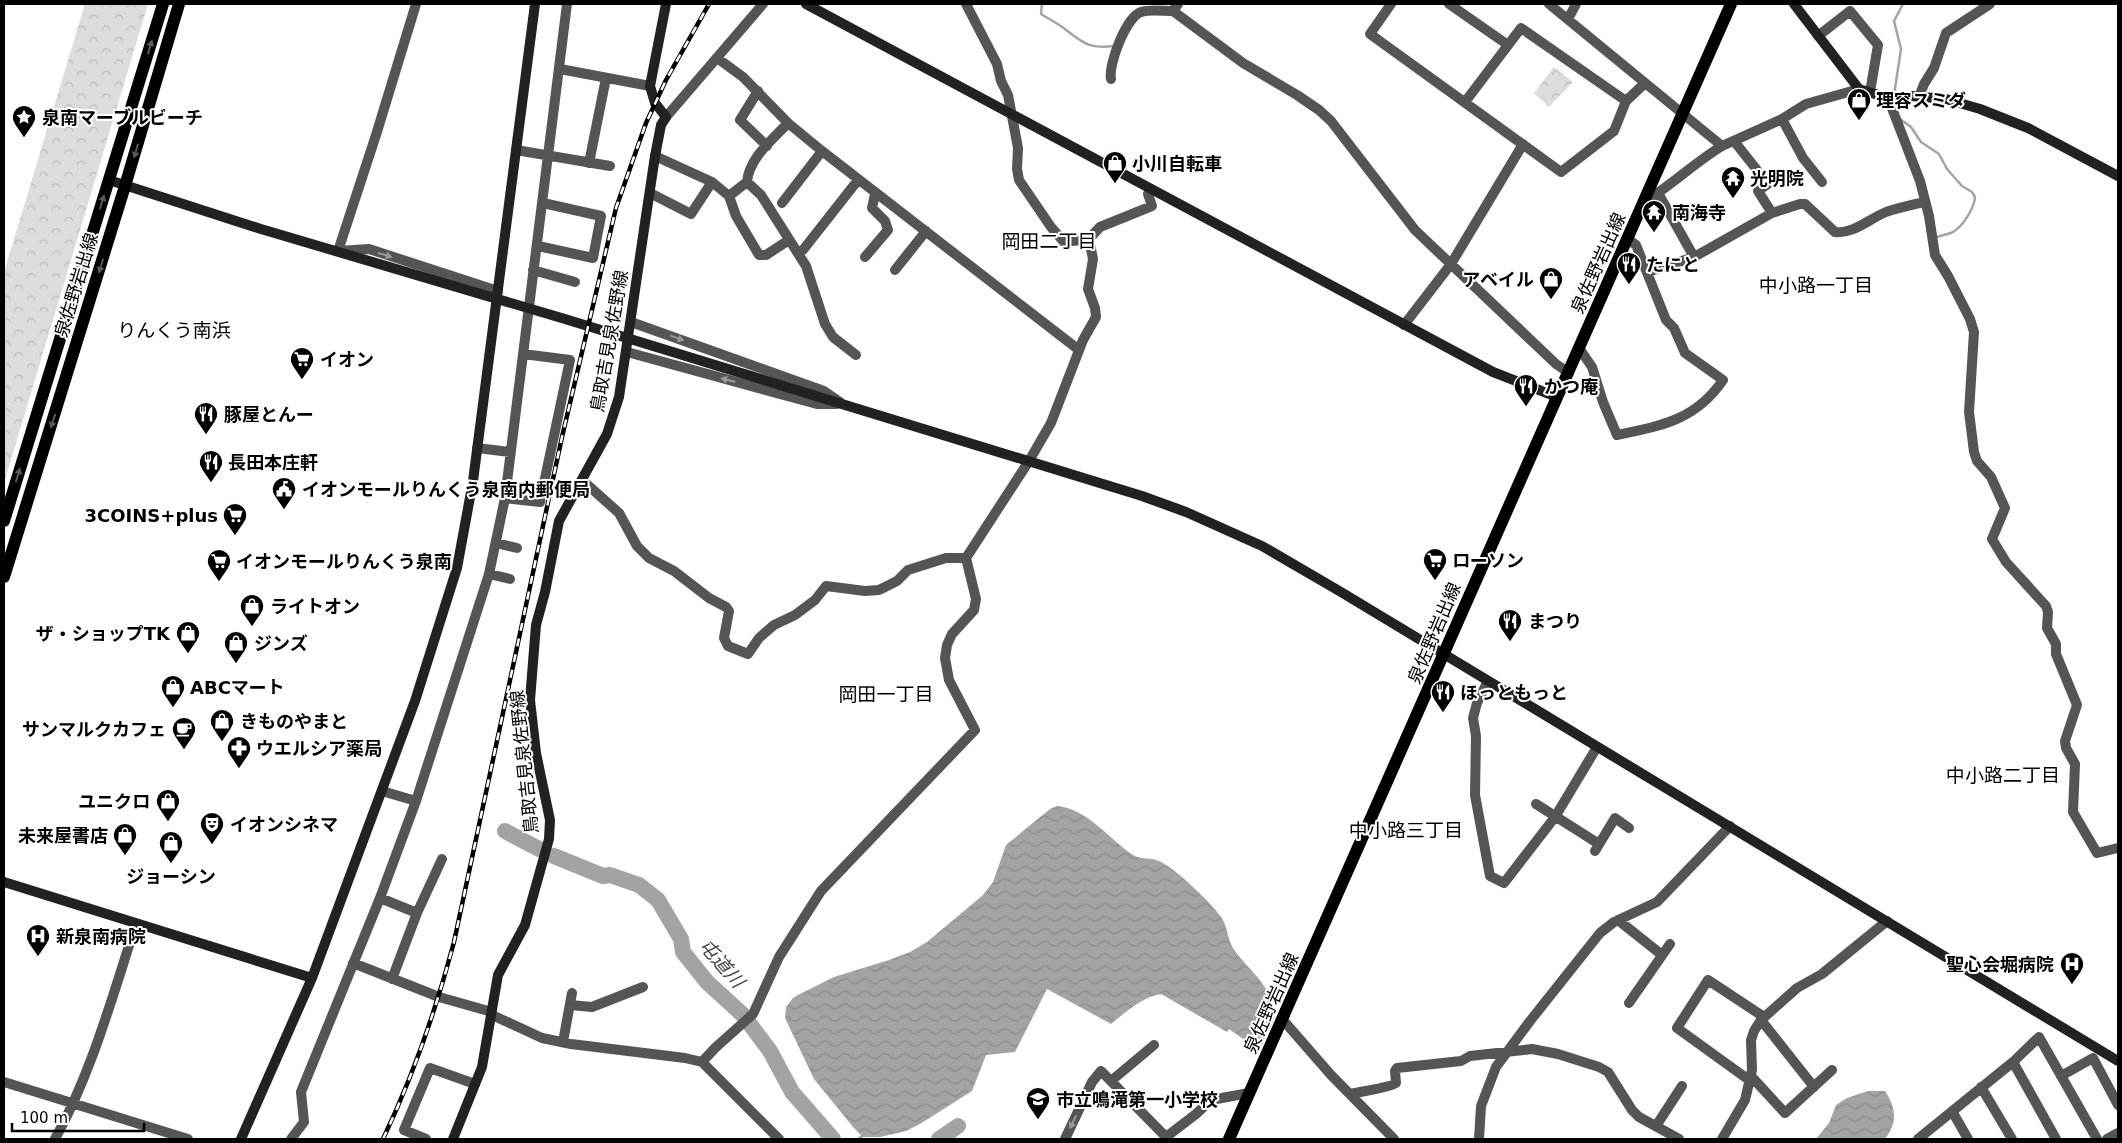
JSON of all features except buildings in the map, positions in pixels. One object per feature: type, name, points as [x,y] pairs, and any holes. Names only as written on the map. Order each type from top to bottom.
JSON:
[{"type":"main road","name":"泉佐野岩出線","points":[[4,521],[163,4]]},
{"type":"main road","name":"泉佐野岩出線","points":[[4,576],[125,186],[179,4]]},
{"type":"main road","name":"泉佐野岩出線","points":[[1229,1139],[1445,655],[1731,4]]},
{"type":"street","points":[[338,251],[416,4]]},
{"type":"street","points":[[241,1139],[312,978],[414,701],[457,568],[477,448],[535,4]]},
{"type":"street","points":[[291,1139],[304,1122],[301,1092],[380,898],[416,800],[489,574],[506,498],[510,452],[533,270],[538,246],[567,4]]},
{"type":"street","points":[[666,4],[650,86],[655,103],[666,117],[763,4]]},
{"type":"street","points":[[806,4],[1150,190],[1493,372],[1558,397]]},
{"type":"street","points":[[966,4],[997,64],[1001,81],[1008,95],[1010,115],[1018,148],[1017,169],[1020,180],[1064,242],[1090,239],[1100,227],[1152,206],[1148,194],[1150,190]]},
{"type":"street","points":[[1391,4],[1370,34],[1561,172],[1614,131],[1626,101],[1645,83]]},
{"type":"street","points":[[1449,4],[1508,45]]},
{"type":"street","points":[[1549,4],[1722,146]]},
{"type":"street","points":[[1568,19],[1576,4]]},
{"type":"street","points":[[1794,4],[1858,89]]},
{"type":"street","points":[[1919,97],[1924,84],[1934,68],[1946,33],[1990,4]]},
{"type":"street","points":[[1112,79],[1110,73],[1115,53],[1139,8],[1175,7],[1243,64],[1319,110],[1331,121],[1415,230],[1556,364],[1569,373]]},
{"type":"street","points":[[1818,36],[1850,11],[1878,45],[1870,92]]},
{"type":"street","points":[[1465,102],[1521,28],[1626,101]]},
{"type":"street","points":[[717,58],[743,77],[788,123],[875,194],[880,195],[1079,350]]},
{"type":"street","points":[[560,69],[650,86]]},
{"type":"street","points":[[589,163],[606,78]]},
{"type":"street","points":[[1644,202],[1700,159],[1722,146],[1782,119],[1806,104],[1858,89],[1888,98],[1919,97],[1946,99],[1980,109],[2028,128],[2117,174]]},
{"type":"street","points":[[758,91],[740,120],[767,146]]},
{"type":"street","points":[[1888,98],[1920,181],[1924,202],[1930,216],[1935,255],[1970,319],[1974,332],[1969,412],[1974,452],[1978,461],[1991,477],[2005,508],[1992,539],[2006,562],[2046,606],[2048,612],[2047,628],[2056,644],[2056,654],[2077,705],[2066,741],[2066,748],[2075,764],[2073,812],[2097,853],[2118,848]]},
{"type":"street","name":"鳥取吉見泉佐野線","points":[[453,1139],[482,1067],[498,975],[525,924],[549,839],[550,820],[536,753],[530,700],[536,633],[559,521],[607,434],[619,398],[655,156],[661,125],[666,117]]},
{"type":"street","points":[[1782,119],[1803,158],[1822,182]]},
{"type":"street","points":[[729,196],[746,182],[753,163],[788,123]]},
{"type":"street","points":[[1734,141],[1768,184],[1758,191],[1772,213]]},
{"type":"street","points":[[1404,325],[1451,264],[1523,144]]},
{"type":"street","points":[[516,150],[610,166]]},
{"type":"street","points":[[782,202],[822,151]]},
{"type":"street","points":[[655,156],[712,182],[729,196],[736,216],[759,255],[766,256],[788,240]]},
{"type":"street","points":[[109,180],[1142,496],[1224,528],[1278,555],[2118,1061]]},
{"type":"street","points":[[803,250],[858,180]]},
{"type":"street","points":[[650,193],[691,214],[712,182]]},
{"type":"street","points":[[746,182],[761,195],[806,266],[824,324],[833,337],[856,355]]},
{"type":"street","points":[[1658,193],[1694,257]]},
{"type":"street","points":[[865,257],[888,230],[885,221],[872,208],[875,194]]},
{"type":"street","points":[[1646,272],[1694,257],[1772,213],[1800,204],[1806,204],[1834,232],[1841,233],[1868,223],[1886,212],[1924,202]]},
{"type":"street","points":[[538,246],[593,258],[601,216],[543,203]]},
{"type":"street","points":[[895,270],[926,231]]},
{"type":"street","points":[[702,1062],[714,1048],[753,1014],[779,957],[821,891],[975,730],[949,680],[945,658],[947,644],[952,634],[974,610],[976,599],[966,558],[1029,461],[1051,423],[1079,350],[1096,318],[1095,308],[1088,289],[1093,259],[1090,239]]},
{"type":"street","points":[[1580,348],[1592,368],[1603,402],[1617,435],[1656,427],[1680,419],[1719,388],[1723,380],[1682,348],[1674,328],[1666,320],[1636,245],[1628,239]]},
{"type":"street","points":[[338,251],[369,249],[498,291]]},
{"type":"street","points":[[533,270],[575,282]]},
{"type":"street","points":[[631,322],[824,391],[843,404]]},
{"type":"street","points":[[627,352],[817,404],[843,404]]},
{"type":"street","points":[[506,498],[540,502],[570,360],[523,354]]},
{"type":"street","points":[[477,448],[510,452]]},
{"type":"street","points":[[582,480],[619,513],[636,546],[649,558],[674,571],[709,598],[726,607],[729,611],[724,638],[728,646],[748,654],[759,638],[774,625],[795,616],[815,600],[826,586],[865,591],[879,590],[897,582],[908,570],[946,558],[966,558]]},
{"type":"street","points":[[496,543],[516,548]]},
{"type":"street","points":[[489,574],[510,579]]},
{"type":"street","points":[[1488,681],[1473,718],[1476,736],[1475,795],[1490,876],[1504,883],[1555,817],[1597,747]]},
{"type":"street","points":[[382,791],[416,800]]},
{"type":"street","points":[[1536,804],[1597,847],[1615,818],[1629,828]]},
{"type":"street","points":[[1480,1139],[1481,1106],[1496,1067],[1600,933],[1618,920],[1657,902],[1730,826]]},
{"type":"street","points":[[392,979],[417,914],[442,859]]},
{"type":"street","points":[[4,882],[312,978]]},
{"type":"street","points":[[380,898],[417,914]]},
{"type":"street","points":[[1618,920],[1662,955]]},
{"type":"street","points":[[1722,1139],[1744,1100],[1753,1058],[1752,1040],[1754,1031],[1763,1018],[1797,988],[1822,974],[1887,921]]},
{"type":"street","points":[[55,1139],[74,1104],[96,1045],[136,924]]},
{"type":"street","points":[[1629,1003],[1670,944]]},
{"type":"street","points":[[353,963],[439,997],[492,1014],[542,1038],[702,1062],[778,1139]]},
{"type":"street","points":[[1814,1087],[1763,1018],[1708,980],[1677,1028],[1750,1078],[1786,1113],[1814,1087],[1832,1070]]},
{"type":"street","points":[[570,1005],[592,1007],[643,987]]},
{"type":"street","points":[[563,1042],[572,993]]},
{"type":"street","points":[[1282,1020],[1394,1139]]},
{"type":"street","points":[[1918,1139],[2012,1062],[2039,1037],[2097,1139]]},
{"type":"street","points":[[1111,1081],[1154,1045]]},
{"type":"street","points":[[1350,1094],[1378,1087],[1393,1086],[1396,1083],[1395,1071],[1397,1068],[1461,1061],[1470,1056],[1532,1050],[1558,1054],[1599,1067],[1608,1072],[1632,1110],[1640,1118],[1679,1139]]},
{"type":"street","points":[[2061,1076],[2093,1058],[2118,1105]]},
{"type":"street","points":[[2012,1062],[2056,1139]]},
{"type":"street","points":[[426,1139],[404,1130],[430,1068],[475,1084]]},
{"type":"street","points":[[1065,1139],[1092,1082],[1101,1071],[1167,1138],[1211,1100],[1249,1093]]},
{"type":"street","points":[[4,1082],[188,1139]]},
{"type":"street","points":[[1656,1126],[1682,1086]]},
{"type":"street","points":[[1981,1087],[2012,1139]]},
{"type":"street","points":[[1952,1111],[1968,1139]]},
{"type":"street","points":[[1378,1139],[1387,1131]]},
{"type":"street","points":[[2107,1139],[2118,1133]]},
{"type":"green space","points":[[85,4],[148,4],[4,483],[4,272]]},
{"type":"green space","points":[[1554,67],[1573,82],[1549,107],[1534,93]]},
{"type":"water","points":[[1057,806],[1079,813],[1133,855],[1156,860],[1166,865],[1194,888],[1219,914],[1225,924],[1233,947],[1265,987],[1272,1004],[1274,1019],[1259,1050],[1229,1029],[1227,1032],[1161,994],[1147,998],[1111,1024],[1047,989],[1015,1052],[986,1055],[972,1091],[906,1131],[880,1137],[863,1137],[814,1079],[785,1018],[786,1007],[793,998],[834,977],[889,960],[910,952],[927,942],[983,895],[993,882],[1006,845],[1050,809]]},
{"type":"water","points":[[1868,1091],[1885,1091],[1891,1103],[1894,1121],[1885,1139],[1816,1139],[1829,1123],[1836,1105],[1847,1098]]},
{"type":"waterway","points":[[1042,4],[1041,14],[1087,44],[1098,47],[1114,46]]},
{"type":"waterway","points":[[1894,95],[1901,49],[1894,21],[1903,4]]},
{"type":"waterway","points":[[1900,119],[1911,127],[1921,142],[1939,154],[1947,169],[1975,197],[1970,212],[1963,223],[1955,231],[1936,238]]},
{"type":"waterway","name":"屯道川","points":[[505,831],[539,849]]},
{"type":"waterway","name":"屯道川","points":[[554,856],[603,876],[610,875],[639,885],[658,900],[681,939],[683,952],[707,982],[743,1015],[770,1051],[792,1092],[833,1139]]},
{"type":"waterway","name":"屯道川","points":[[939,1139],[958,1126]]},
{"type":"waterway","points":[[858,1139],[862,1136]]},
{"type":"railway","points":[[383,1139],[423,1042],[440,993],[454,942],[562,437],[616,208],[646,123],[666,80],[709,4]]},
{"type":"place","name":"理容スミダ","points":[[1859,121]]},
{"type":"place","name":"泉南マーブルビーチ","points":[[24,138]]},
{"type":"place","name":"小川自転車","points":[[1115,184]]},
{"type":"place","name":"光明院","points":[[1733,199]]},
{"type":"place","name":"南海寺","points":[[1654,233]]},
{"type":"place","name":"たにと","points":[[1629,285]]},
{"type":"place","name":"アベイル","points":[[1551,300]]},
{"type":"place","name":"イオン","points":[[302,380]]},
{"type":"place","name":"かつ庵","points":[[1526,407]]},
{"type":"place","name":"豚屋とんー","points":[[206,435]]},
{"type":"place","name":"長田本庄軒","points":[[211,483]]},
{"type":"place","name":"イオンモールりんくう泉南内郵便局","points":[[284,510]]},
{"type":"place","name":"3COINS+plus","points":[[235,536]]},
{"type":"place","name":"ローソン","points":[[1435,581]]},
{"type":"place","name":"イオンモールりんくう泉南","points":[[219,582]]},
{"type":"place","name":"ライトオン","points":[[252,627]]},
{"type":"place","name":"まつり","points":[[1510,642]]},
{"type":"place","name":"ザ・ショップTK","points":[[188,654]]},
{"type":"place","name":"ジンズ","points":[[236,664]]},
{"type":"place","name":"ABCマート","points":[[173,708]]},
{"type":"place","name":"ほっともっと","points":[[1443,713]]},
{"type":"place","name":"きものやまと","points":[[222,742]]},
{"type":"place","name":"サンマルクカフェ","points":[[184,750]]},
{"type":"place","name":"ウエルシア薬局","points":[[239,769]]},
{"type":"place","name":"ユニクロ","points":[[168,822]]},
{"type":"place","name":"イオンシネマ","points":[[212,845]]},
{"type":"place","name":"未来屋書店","points":[[125,856]]},
{"type":"place","name":"ジョーシン","points":[[171,864]]},
{"type":"place","name":"新泉南病院","points":[[38,957]]},
{"type":"place","name":"聖心会堀病院","points":[[2072,985]]},
{"type":"place","name":"市立鳴滝第一小学校","points":[[1038,1120]]},
{"type":"district","name":"岡田二丁目","points":[[1049,241]]},
{"type":"district","name":"中小路一丁目","points":[[1816,285]]},
{"type":"district","name":"りんくう南浜","points":[[174,330]]},
{"type":"district","name":"岡田一丁目","points":[[886,694]]},
{"type":"district","name":"中小路二丁目","points":[[2003,775]]},
{"type":"district","name":"中小路三丁目","points":[[1406,830]]}]
